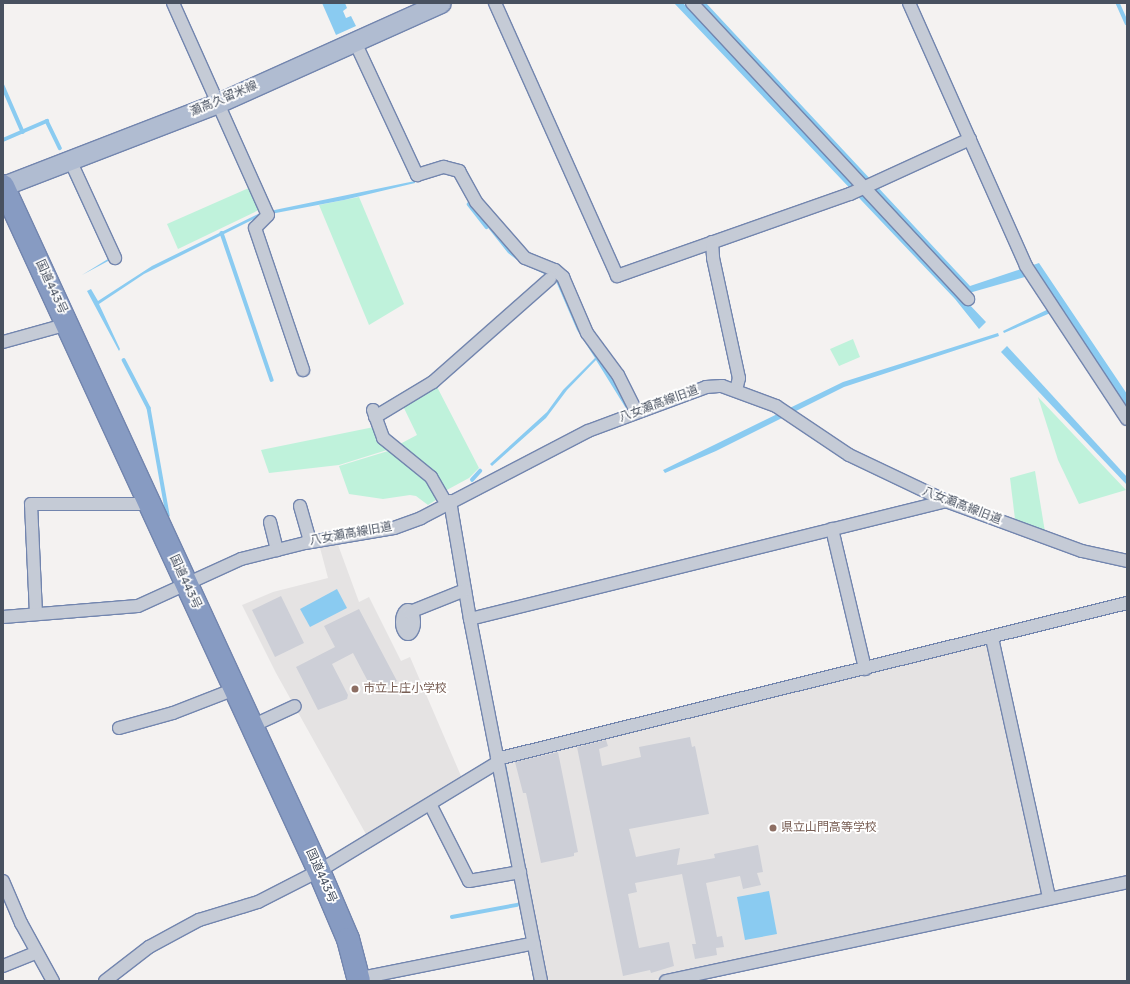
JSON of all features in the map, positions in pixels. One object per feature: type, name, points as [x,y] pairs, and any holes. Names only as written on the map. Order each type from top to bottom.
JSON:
[{"type":"highway","name":"国道443号","points":[[3,186],[68,324],[186,585],[252,726],[315,873],[348,939],[362,979]]},
{"type":"main road","name":"瀬高久留米線","points":[[3,186],[218,103],[441,3]]},
{"type":"street","points":[[173,3],[268,215],[255,228],[303,370]]},
{"type":"street","points":[[495,3],[617,276],[864,187],[970,139]]},
{"type":"street","points":[[692,3],[968,299]]},
{"type":"street","points":[[909,3],[1026,266],[1127,419]]},
{"type":"street","points":[[355,42],[417,175],[444,167],[459,171],[476,202],[525,258],[555,270],[563,277],[587,332],[618,375],[636,411]]},
{"type":"street","points":[[70,160],[115,258]]},
{"type":"street","points":[[712,242],[716,273],[739,378],[736,390]]},
{"type":"street","points":[[542,981],[448,502],[431,477],[383,438],[374,413],[434,382],[550,279]]},
{"type":"street","points":[[3,342],[68,324]]},
{"type":"street","name":"八女瀬高線旧道","points":[[3,617],[138,606],[241,559],[310,542],[394,528],[421,518],[448,502],[588,431],[636,411],[706,387],[722,386],[776,406],[849,455],[946,501],[1082,551],[1127,561]]},
{"type":"street","points":[[470,619],[946,501]]},
{"type":"street","points":[[36,614],[32,504],[149,504]]},
{"type":"street","points":[[300,506],[310,542]]},
{"type":"street","points":[[270,522],[277,550]]},
{"type":"street","points":[[832,529],[865,669]]},
{"type":"street","points":[[410,612],[465,590]]},
{"type":"street","points":[[105,981],[149,947],[199,920],[258,902],[315,873],[430,804],[498,760],[992,638],[1127,603]]},
{"type":"street","points":[[992,638],[1050,898]]},
{"type":"street","points":[[119,728],[173,713],[235,690]]},
{"type":"street","points":[[252,726],[295,706]]},
{"type":"street","points":[[430,804],[469,881],[520,872]]},
{"type":"street","points":[[3,881],[36,954],[54,981]]},
{"type":"street","points":[[666,981],[1127,882]]},
{"type":"street","points":[[362,979],[534,943]]},
{"type":"street","points":[[3,966],[36,954]]},
{"type":"shaded area","name":"市立上庄小学校","points":[[337,542],[359,602],[369,597],[401,661],[410,657],[461,776],[367,836],[276,673],[242,605],[273,592],[328,578],[319,544]]},
{"type":"shaded area","name":"県立山門高等学校","points":[[990,642],[1046,895],[650,981],[544,981],[502,760]]},
{"type":"green space","points":[[251,187],[261,209],[178,249],[167,224]]},
{"type":"green space","points":[[359,197],[404,304],[369,325],[319,205]]},
{"type":"green space","points":[[853,339],[860,357],[839,366],[830,349]]},
{"type":"green space","points":[[435,383],[479,468],[469,478],[445,491],[425,464],[398,445],[417,435],[402,404]]},
{"type":"green space","points":[[1038,397],[1126,490],[1079,504],[1058,460]]},
{"type":"green space","points":[[374,427],[387,450],[339,465],[269,473],[261,450]]},
{"type":"green space","points":[[388,451],[396,454],[422,473],[439,498],[428,505],[416,496],[410,495],[383,499],[349,494],[339,466]]},
{"type":"green space","points":[[1035,471],[1045,532],[1015,519],[1010,478]]},
{"type":"water","points":[[322,3],[345,3],[347,8],[343,11],[346,18],[351,16],[356,26],[336,35]]},
{"type":"water","points":[[674,3],[683,3],[986,322],[979,329],[955,299]]},
{"type":"water","points":[[697,3],[706,3],[970,286],[1039,263],[1127,394],[1127,407],[1062,308],[1004,333],[1003,331],[1059,304],[1039,273],[969,293]]},
{"type":"water","points":[[72,174],[110,260],[82,275],[108,259],[69,175]]},
{"type":"water","points":[[415,181],[415,183],[344,200],[260,216],[144,274],[99,304],[120,349],[119,351],[87,291],[91,289],[98,301],[152,266],[260,213]]},
{"type":"water","points":[[485,224],[524,263],[548,273],[558,280],[588,345],[614,381],[629,408],[627,410],[596,360],[567,390],[546,418],[492,466],[490,464],[547,412],[563,390],[595,358],[577,330],[555,279],[521,263],[508,253]]},
{"type":"water","points":[[998,333],[999,336],[844,387],[716,451],[665,473],[663,470],[843,382]]},
{"type":"water","points":[[1007,346],[1127,477],[1127,485],[1001,352]]},
{"type":"water","points":[[337,589],[347,608],[310,627],[300,609]]},
{"type":"water","points":[[504,764],[506,764],[533,905],[532,905]]},
{"type":"water","points":[[769,891],[777,934],[745,940],[737,897]]},
{"type":"building","points":[[281,596],[304,643],[275,657],[252,610]]},
{"type":"building","points":[[359,609],[397,681],[374,693],[353,653],[332,664],[348,695],[347,699],[318,710],[296,667],[335,647],[324,626]]},
{"type":"building","points":[[690,737],[692,747],[695,746],[709,814],[629,829],[636,857],[680,848],[677,865],[715,858],[714,854],[758,845],[763,872],[757,873],[761,885],[743,889],[740,876],[706,883],[717,937],[722,936],[724,947],[716,948],[717,955],[695,959],[692,944],[696,944],[682,874],[635,883],[637,892],[628,894],[639,948],[669,942],[674,966],[651,973],[650,970],[623,976],[577,747],[606,740],[608,746],[599,749],[602,766],[641,757],[639,747]]},
{"type":"building","points":[[558,752],[578,852],[574,853],[574,856],[541,863],[526,793],[523,793],[515,762]]},
{"type":"waterway","points":[[1118,3],[1127,23]]},
{"type":"waterway","points":[[3,86],[23,132]]},
{"type":"waterway","points":[[3,140],[47,121],[60,148]]},
{"type":"waterway","points":[[469,204],[487,227]]},
{"type":"waterway","points":[[222,233],[272,380]]},
{"type":"waterway","points":[[124,360],[149,408],[168,515]]},
{"type":"waterway","points":[[472,480],[480,471]]},
{"type":"waterway","points":[[452,917],[517,905]]},
{"type":"place","name":"市立上庄小学校","points":[[355,689]]},
{"type":"place","name":"県立山門高等学校","points":[[773,828]]}]
